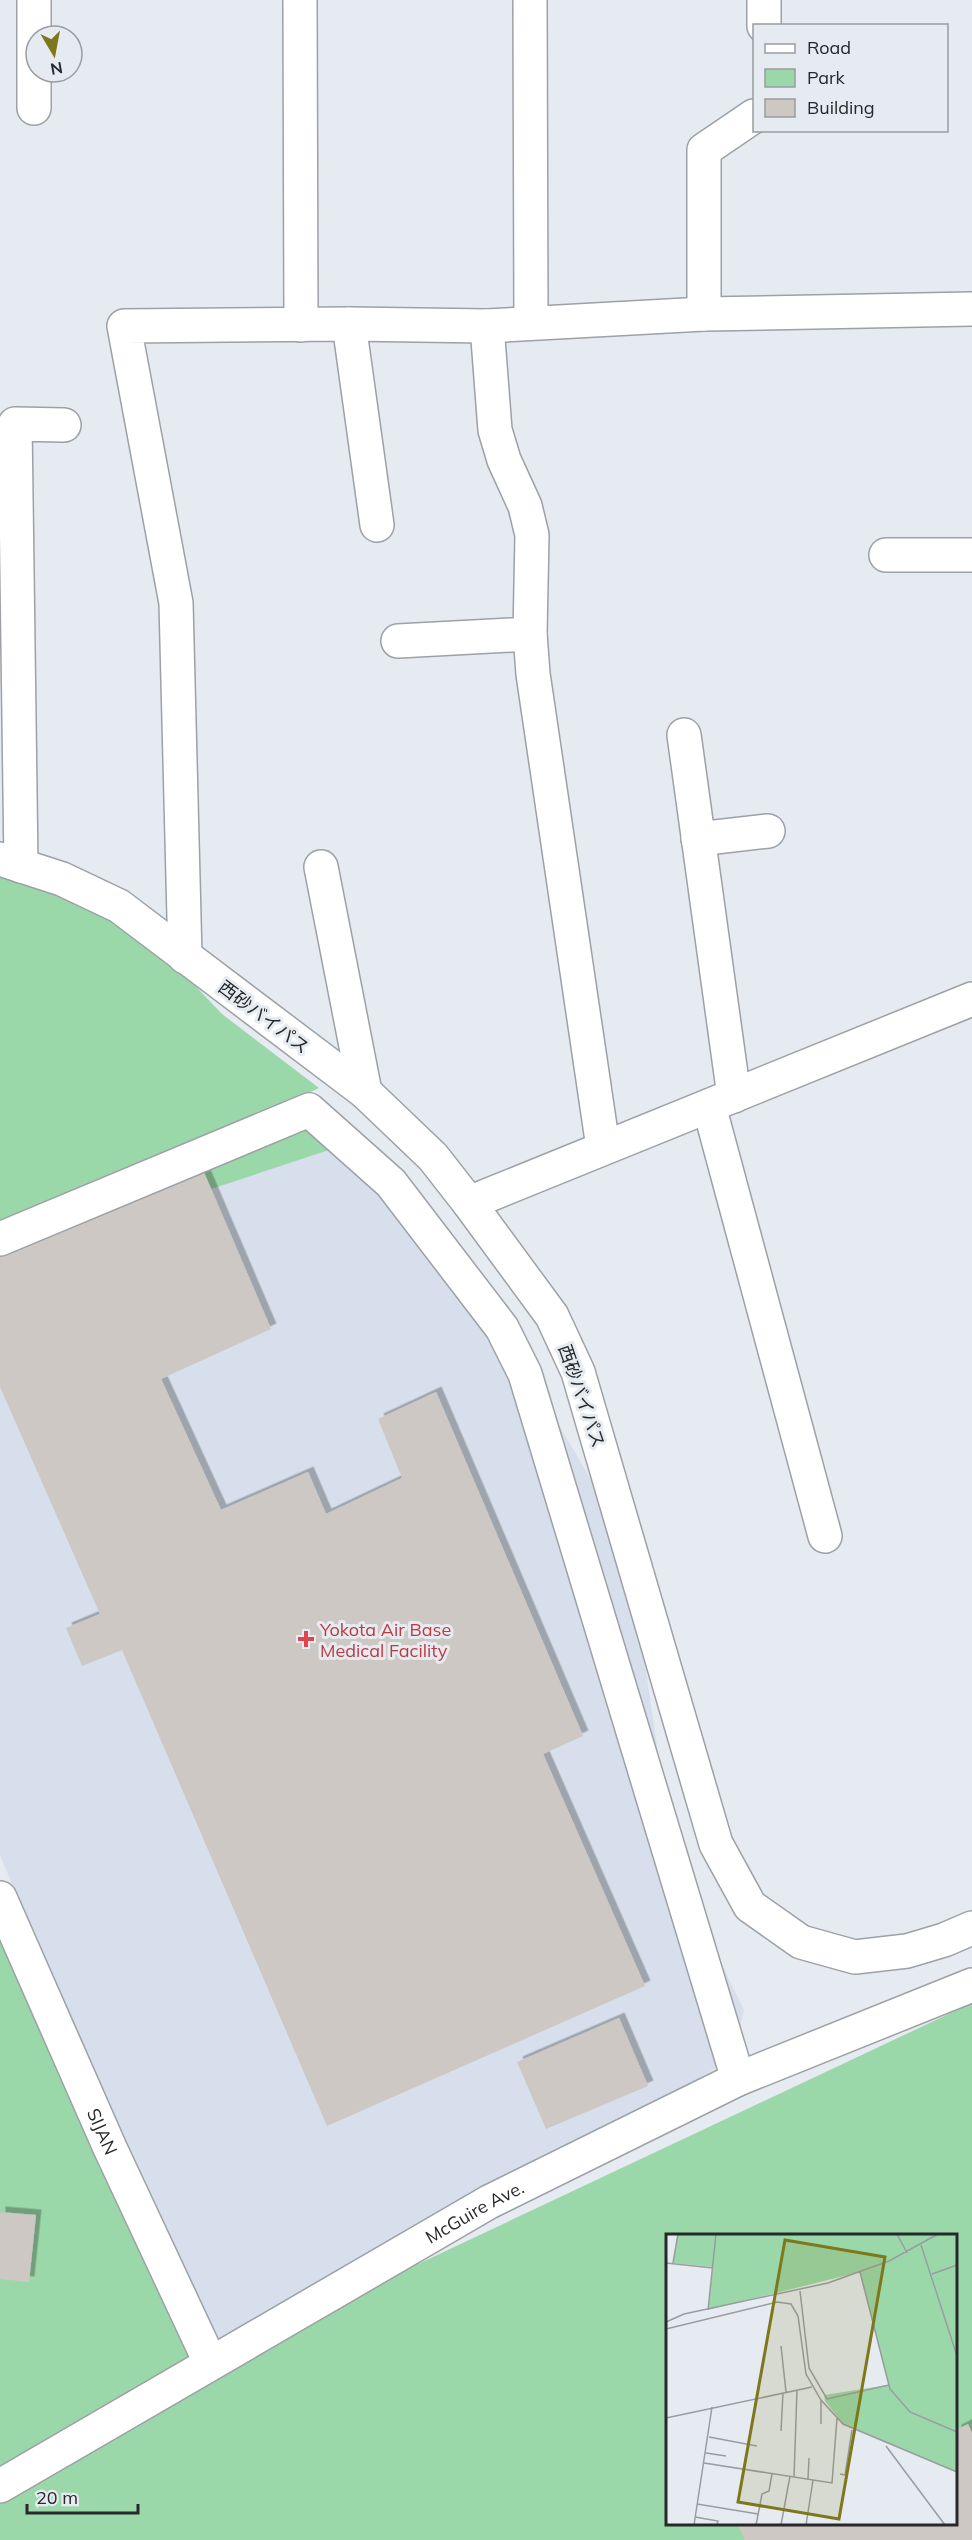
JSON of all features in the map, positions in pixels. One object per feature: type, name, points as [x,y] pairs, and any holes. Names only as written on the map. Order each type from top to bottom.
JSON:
[{"type":"street","points":[[34,0],[34,108]]},
{"type":"street","points":[[300,0],[301,325]]},
{"type":"street","points":[[530,0],[531,323]]},
{"type":"street","points":[[764,0],[764,24]]},
{"type":"street","points":[[704,314],[704,150],[753,117]]},
{"type":"street","points":[[184,957],[176,603],[124,326],[350,324],[487,326],[704,314],[972,309]]},
{"type":"street","points":[[350,324],[377,525]]},
{"type":"street","points":[[487,326],[495,430],[504,460],[525,506],[532,535],[530,634],[533,674],[603,1148]]},
{"type":"street","points":[[10,862],[15,424],[64,425]]},
{"type":"street","points":[[886,555],[972,555]]},
{"type":"street","points":[[398,641],[530,634]]},
{"type":"street","points":[[684,735],[698,838],[721,1101],[825,1536]]},
{"type":"street","points":[[698,838],[768,831]]},
{"type":"street","name":"西砂バイパス","points":[[10,862],[62,879],[119,906],[365,1092],[433,1157],[552,1316],[578,1372],[716,1844],[750,1906],[801,1942],[855,1957],[907,1951],[944,1941],[972,1928]]},
{"type":"street","points":[[321,867],[365,1092]]},
{"type":"street","points":[[469,1203],[972,999]]},
{"type":"street","points":[[0,1239],[309,1110],[391,1183],[502,1328],[525,1374],[738,2079]]},
{"type":"street","name":"SIJAN","points":[[0,1898],[110,2148],[210,2362]]},
{"type":"street","name":"McGuire Ave.","points":[[0,2486],[489,2202],[738,2079],[972,1985]]},
{"type":"shaded area","points":[[309,1110],[502,1328],[627,1541],[675,1869],[744,2010],[732,2059],[210,2362],[0,1855],[0,1262]]},
{"type":"green space","points":[[0,861],[119,906],[222,1014],[319,1088],[302,1096],[347,1144],[0,1259]]},
{"type":"green space","points":[[0,1886],[210,2362],[972,2003],[972,2540],[0,2540]]},
{"type":"building","name":"Yokota Air Base Medical Facility","points":[[203,1170],[271,1329],[161,1379],[221,1510],[308,1472],[326,1514],[402,1478],[378,1419],[436,1392],[583,1736],[543,1754],[645,1986],[327,2126],[122,1650],[82,1666],[66,1628],[100,1614],[0,1387],[0,1256]]},
{"type":"building","points":[[619,2018],[648,2086],[546,2129],[517,2062]]},
{"type":"building","points":[[0,2212],[36,2215],[29,2282],[0,2279]]},
{"type":"building","points":[[968,2424],[972,2433],[972,2540],[745,2540],[738,2526],[957,2525],[957,2430]]},
{"type":"place","name":"Yokota Air Base Medical Facility","points":[[306,1639]]}]
